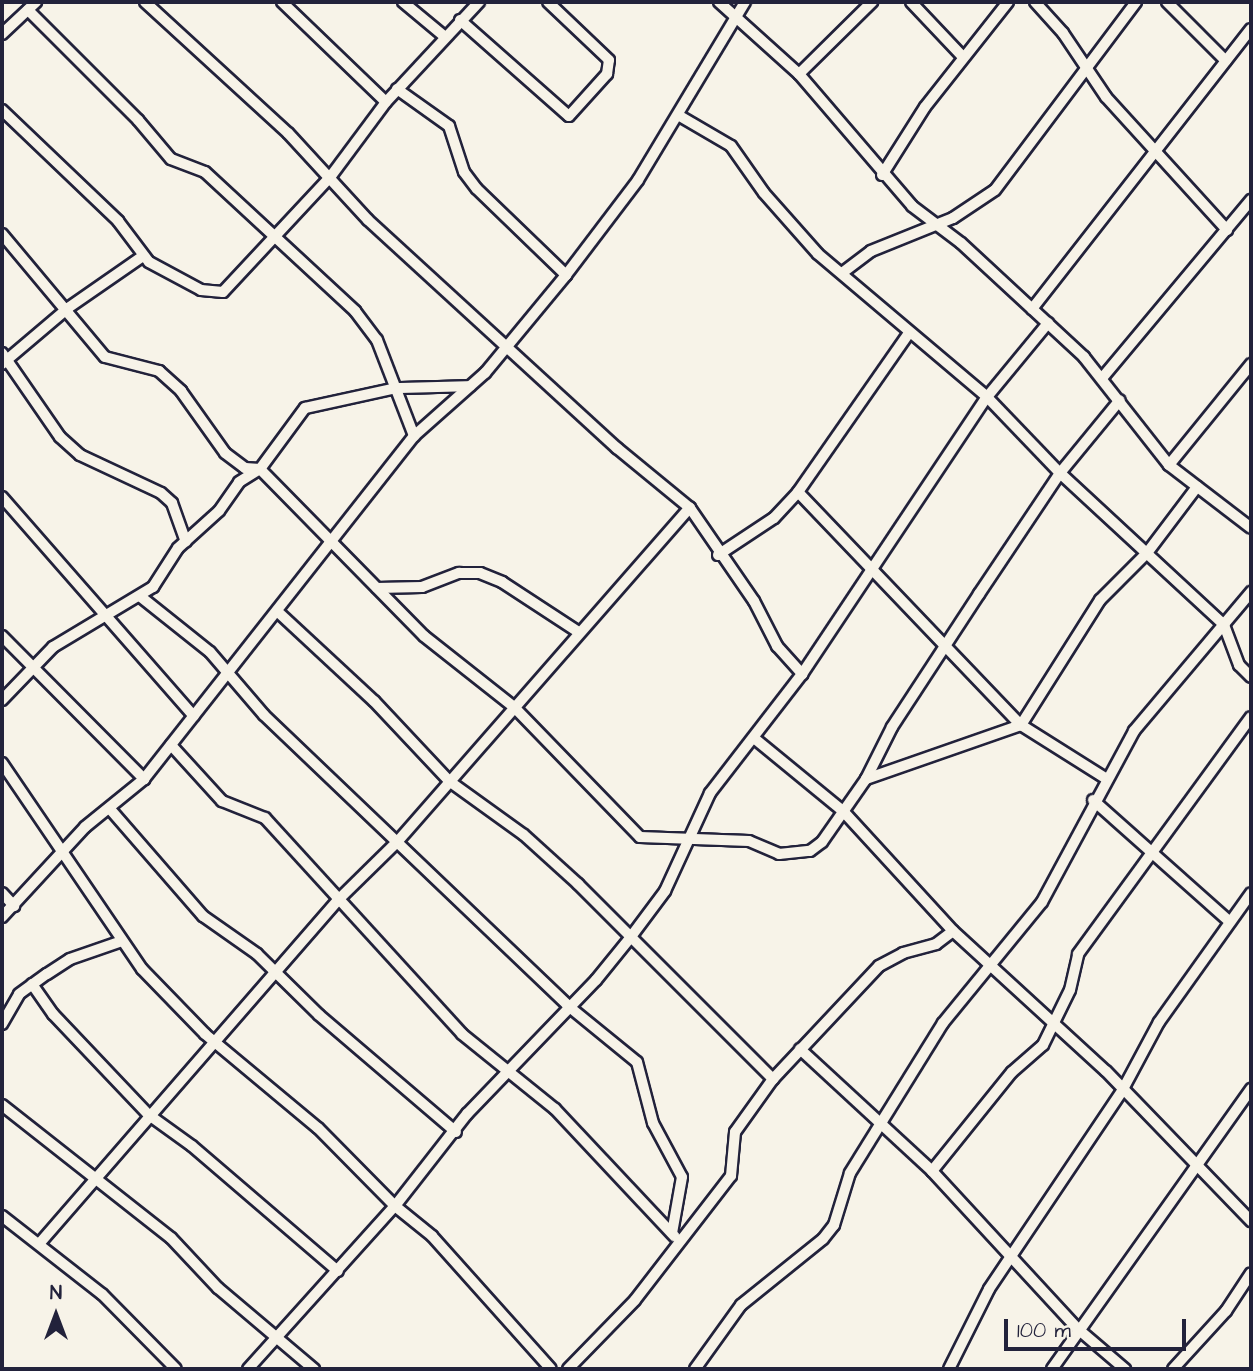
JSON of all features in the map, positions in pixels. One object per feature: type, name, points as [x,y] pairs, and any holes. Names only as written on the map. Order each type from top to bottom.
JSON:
[{"type":"street","points":[[2,34],[36,2]]},
{"type":"street","points":[[145,2],[331,176],[368,220],[507,344],[617,448],[690,508],[718,555],[754,601],[777,646],[802,674]]},
{"type":"street","points":[[282,2],[386,102]]},
{"type":"street","points":[[403,2],[444,36]]},
{"type":"street","points":[[2,110],[118,221],[143,256],[201,290],[223,292],[331,176],[397,89],[444,36],[479,2]]},
{"type":"street","points":[[460,20],[569,116],[607,74],[609,60],[548,2]]},
{"type":"street","points":[[719,2],[799,74],[882,175],[935,225],[961,243],[1103,377],[1169,465],[1251,528]]},
{"type":"street","points":[[2,917],[63,849],[144,779],[229,676],[414,436],[470,386],[566,275],[638,180],[745,2]]},
{"type":"street","points":[[799,74],[872,2]]},
{"type":"street","points":[[911,2],[963,57]]},
{"type":"street","points":[[882,175],[963,57],[1008,2]]},
{"type":"street","points":[[1035,2],[1063,33],[1086,70],[1227,230]]},
{"type":"street","points":[[842,273],[870,251],[970,209],[1009,176],[1136,2]]},
{"type":"street","points":[[1167,2],[1226,61]]},
{"type":"street","points":[[28,10],[138,120],[171,159],[205,172],[276,234],[355,311],[377,340],[414,436]]},
{"type":"street","points":[[1032,309],[1157,153],[1251,29]]},
{"type":"street","points":[[397,89],[449,126],[464,172],[477,189],[566,275]]},
{"type":"street","points":[[678,115],[731,146],[790,225],[909,333],[987,397],[1060,473],[1224,625],[1239,665],[1251,677]]},
{"type":"street","points":[[1103,377],[1251,200]]},
{"type":"street","points":[[2,234],[68,308],[106,357],[159,371],[181,391],[225,453],[245,468],[260,469],[424,636],[514,707],[640,836],[749,841],[779,854],[801,853],[822,842],[866,779],[892,727],[1060,473],[1120,400]]},
{"type":"street","points":[[143,256],[68,308],[4,358],[60,437],[79,455],[161,493],[172,503],[186,541]]},
{"type":"street","points":[[248,1369],[395,1206],[567,1005],[596,980],[630,938],[664,891],[710,793],[802,674],[869,568],[987,397],[1048,323]]},
{"type":"street","points":[[718,555],[774,518],[798,492],[909,333]]},
{"type":"street","points":[[1169,465],[1251,364]]},
{"type":"street","points":[[2,700],[53,647],[105,615],[141,597],[186,541],[219,511],[239,482],[260,469],[305,408],[396,388],[470,386]]},
{"type":"street","points":[[866,779],[1021,725],[1100,600],[1147,553],[1197,487]]},
{"type":"street","points":[[798,492],[1021,725],[1105,778]]},
{"type":"street","points":[[2,497],[194,716]]},
{"type":"street","points":[[39,1244],[149,1115],[278,974],[338,900],[398,841],[577,631],[690,508]]},
{"type":"street","points":[[377,588],[422,587],[459,573],[480,573],[502,582],[577,631]]},
{"type":"street","points":[[695,1369],[741,1304],[824,1239],[834,1225],[850,1172],[943,1023],[994,966],[1060,873],[1105,778],[1168,685],[1251,592]]},
{"type":"street","points":[[141,597],[210,652],[264,715],[567,1005],[637,1062],[653,1123],[682,1177],[675,1236]]},
{"type":"street","points":[[277,611],[374,701],[449,781],[524,835],[773,1079]]},
{"type":"street","points":[[2,636],[31,670],[72,703],[144,779]]},
{"type":"street","points":[[932,1171],[1012,1072],[1043,1045],[1070,990],[1074,961],[1251,716]]},
{"type":"street","points":[[754,738],[842,811],[953,931],[994,966],[1053,1025],[1081,1047],[1251,1221]]},
{"type":"street","points":[[171,745],[222,801],[265,818],[462,1034],[555,1109],[675,1236]]},
{"type":"street","points":[[2,763],[63,849],[122,941],[166,996],[318,1128],[395,1206],[452,1255],[551,1369]]},
{"type":"street","points":[[1093,800],[1230,922]]},
{"type":"street","points":[[110,809],[187,901],[278,974],[456,1132]]},
{"type":"street","points":[[2,893],[14,906]]},
{"type":"street","points":[[949,1369],[1010,1256],[1122,1091],[1158,1022],[1251,893]]},
{"type":"street","points":[[568,1369],[635,1300],[675,1236],[731,1176],[735,1132],[773,1079],[879,966],[903,953],[936,944],[953,931]]},
{"type":"street","points":[[2,1024],[19,994],[32,984],[70,959],[122,941]]},
{"type":"street","points":[[32,984],[53,1014],[149,1115],[192,1146],[338,1270]]},
{"type":"street","points":[[800,1049],[932,1171],[1078,1329],[1125,1369]]},
{"type":"street","points":[[1052,1369],[1195,1164],[1251,1089]]},
{"type":"street","points":[[2,1105],[171,1238],[274,1340],[314,1369]]},
{"type":"street","points":[[2,1216],[102,1294],[176,1369]]},
{"type":"street","points":[[1173,1369],[1226,1311],[1251,1273]]}]
